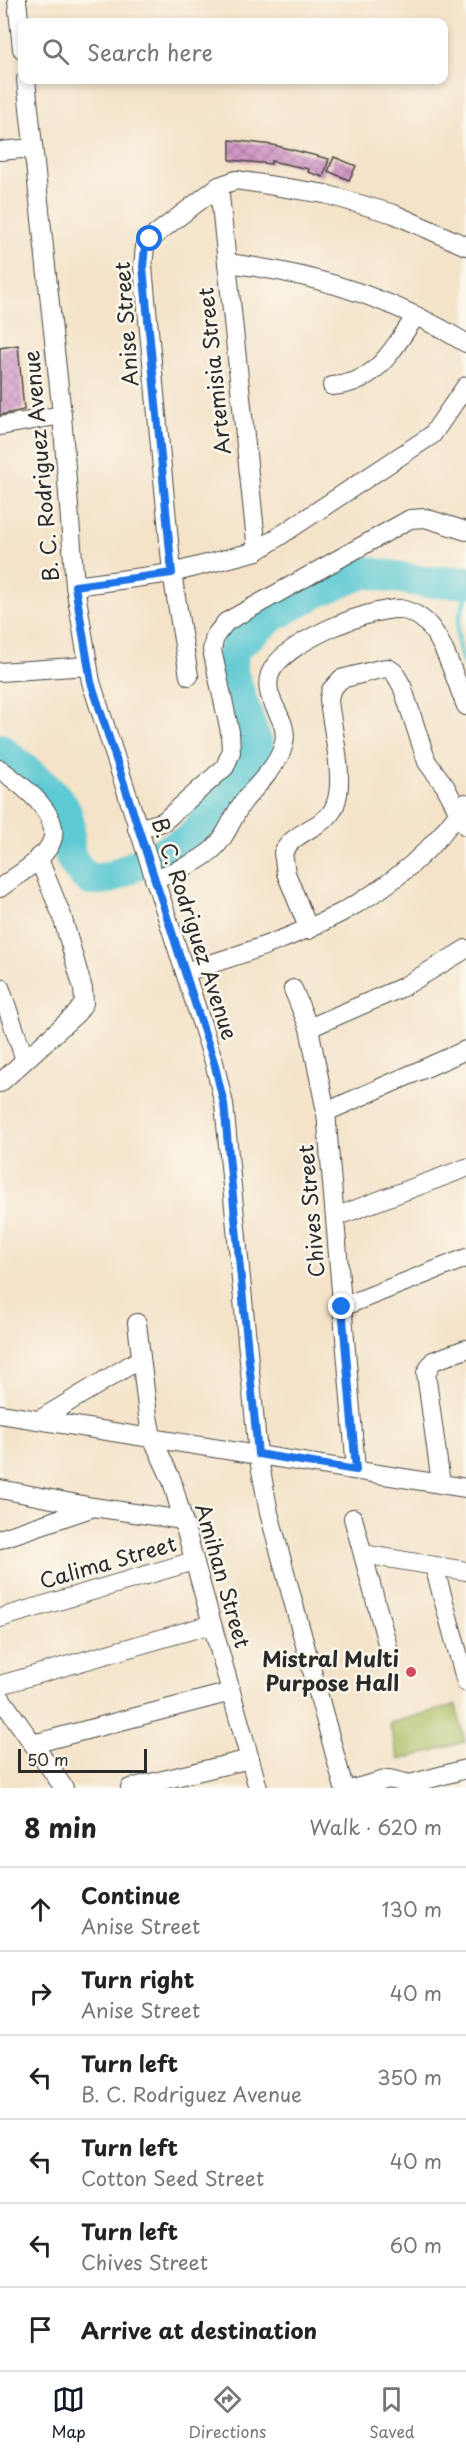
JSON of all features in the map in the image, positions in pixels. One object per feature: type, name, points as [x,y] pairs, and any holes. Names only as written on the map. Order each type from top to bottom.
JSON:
[{"type":"street","points":[[17,0],[19,18]]},
{"type":"street","name":"B. C. Rodriguez Avenue","points":[[26,84],[62,415],[75,586],[88,666],[138,831],[214,1062],[224,1104],[258,1454],[272,1525],[344,1788]]},
{"type":"street","points":[[0,151],[33,148]]},
{"type":"street","name":"Anise Street","points":[[189,676],[172,573],[143,256],[145,246],[156,234],[228,181],[244,181],[325,194],[394,214],[463,239]]},
{"type":"street","name":"Artemisia Street","points":[[219,186],[257,551]]},
{"type":"street","points":[[227,263],[315,278],[369,295],[416,316],[466,343]]},
{"type":"street","points":[[332,386],[362,381],[374,373],[416,316]]},
{"type":"street","points":[[75,586],[172,573],[257,551],[432,435],[466,386]]},
{"type":"street","points":[[0,426],[62,415]]},
{"type":"street","points":[[138,831],[163,822],[225,767],[231,752],[230,732],[212,650],[215,636],[226,622],[410,519],[425,518],[466,530]]},
{"type":"street","points":[[153,877],[187,866],[209,853],[220,842],[242,804],[270,770],[284,743],[284,728],[268,692],[270,675],[279,660],[301,644],[350,621],[380,611],[403,609],[422,618],[437,636],[466,706]]},
{"type":"street","points":[[0,672],[88,666]]},
{"type":"street","points":[[185,972],[309,930],[392,883],[418,861],[464,813],[427,762],[402,686],[394,672],[388,668],[341,679],[335,684],[329,699],[340,785],[336,808],[327,817],[292,840],[283,853],[286,873],[309,930]]},
{"type":"street","points":[[0,888],[50,846],[53,837],[49,813],[3,777]]},
{"type":"street","points":[[0,1083],[77,1013],[84,1003],[83,989],[62,916],[38,857]]},
{"type":"street","points":[[309,1028],[403,987],[466,949]]},
{"type":"street","points":[[0,987],[25,1060]]},
{"type":"street","name":"Chives Street","points":[[293,989],[309,1028],[326,1112],[356,1470]]},
{"type":"street","points":[[326,1112],[466,1050]]},
{"type":"street","points":[[335,1217],[466,1168]]},
{"type":"street","points":[[342,1307],[466,1258]]},
{"type":"street","name":"Amihan Street","points":[[137,1323],[152,1437],[172,1481],[258,1788]]},
{"type":"street","points":[[441,1484],[426,1373],[433,1361],[466,1349]]},
{"type":"street","points":[[39,1420],[140,1359]]},
{"type":"street","points":[[0,1414],[466,1488]]},
{"type":"street","points":[[0,1489],[93,1508],[183,1520]]},
{"type":"street","points":[[0,1539],[93,1508]]},
{"type":"street","points":[[353,1518],[388,1647]]},
{"type":"street","points":[[363,1554],[466,1571]]},
{"type":"street","name":"Calima Street","points":[[0,1618],[194,1561]]},
{"type":"street","points":[[434,1566],[466,1682]]},
{"type":"street","points":[[0,1685],[212,1624]]},
{"type":"street","points":[[33,1744],[231,1692]]},
{"type":"street","points":[[0,1697],[64,1788]]},
{"type":"street","points":[[130,1788],[250,1759]]},
{"type":"street","points":[[356,1788],[389,1779],[417,1785],[466,1769]]},
{"type":"green space","points":[[456,1705],[465,1742],[399,1760],[389,1723]]},
{"type":"building","points":[[230,140],[273,145],[329,159],[323,177],[308,172],[309,169],[271,161],[271,164],[230,160]]},
{"type":"building","points":[[334,157],[356,166],[349,180],[328,171]]},
{"type":"building","points":[[18,345],[24,410],[0,415],[0,348]]},
{"type":"waterway","points":[[0,749],[60,802],[68,822],[69,849],[78,869],[90,880],[109,878],[191,839],[258,748],[230,667],[235,647],[273,616],[317,592],[366,572],[423,582],[466,582]]},
{"type":"waterway","points":[[466,597],[458,624],[458,641],[466,669]]},
{"type":"place","name":"Mistral Multi Purpose Hall","points":[[411,1672]]},
{"type":"route","points":[[150,239],[145,246],[143,267],[172,573],[75,586],[91,682],[214,1062],[224,1104],[258,1454],[356,1470],[342,1307]]}]
